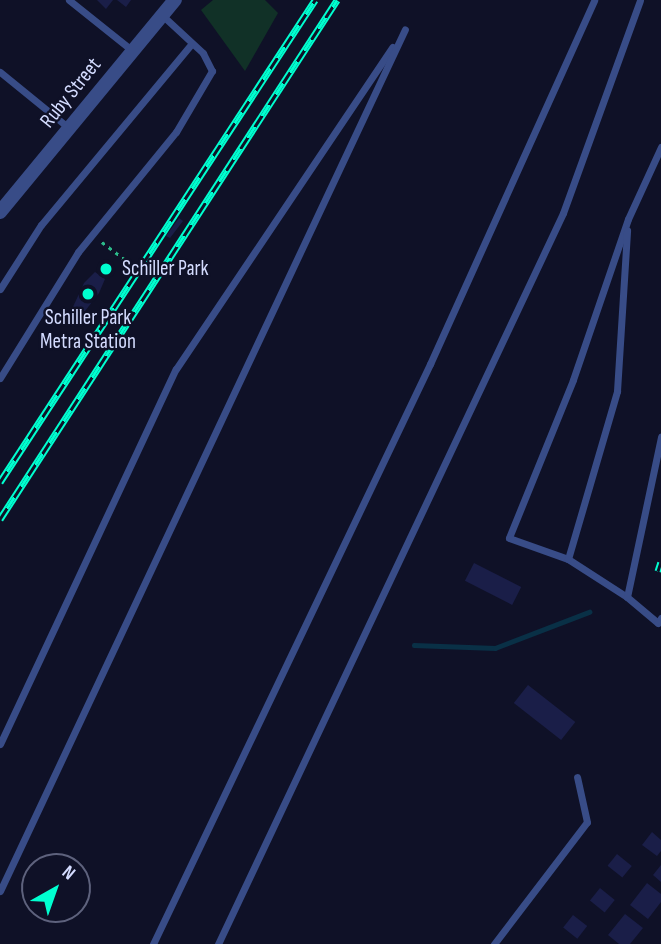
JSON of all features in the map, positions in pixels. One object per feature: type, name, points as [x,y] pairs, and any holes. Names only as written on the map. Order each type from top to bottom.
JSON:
[{"type":"street","name":"Ruby Street","points":[[0,212],[175,0]]},
{"type":"lane","points":[[69,0],[133,51]]},
{"type":"lane","points":[[153,944],[430,364],[594,0]]},
{"type":"lane","points":[[218,944],[563,213],[640,0]]},
{"type":"lane","points":[[0,377],[78,251],[176,132],[212,71],[203,54],[162,15]]},
{"type":"lane","points":[[0,744],[176,369],[327,140],[405,29],[0,891]]},
{"type":"lane","points":[[0,289],[41,225],[192,43]]},
{"type":"lane","points":[[0,72],[69,128]]},
{"type":"lane","points":[[661,147],[628,219],[573,380],[509,538],[568,559],[627,597],[658,623],[661,618]]},
{"type":"lane","points":[[568,559],[617,391],[628,219]]},
{"type":"lane","points":[[627,597],[661,437]]},
{"type":"lane","points":[[494,944],[587,822],[577,777]]},
{"type":"path","points":[[92,235],[144,274]]},
{"type":"green space","points":[[213,0],[265,0],[278,13],[245,71],[201,10]]},
{"type":"building","points":[[97,0],[113,0],[106,9]]},
{"type":"building","points":[[117,0],[131,0],[126,7]]},
{"type":"building","points":[[179,218],[183,221],[170,238],[166,236]]},
{"type":"building","name":"Schiller Park Metra Station","points":[[95,272],[105,279],[99,293],[82,315],[72,309],[84,283]]},
{"type":"building","points":[[474,563],[521,587],[512,605],[465,581]]},
{"type":"building","points":[[528,685],[575,722],[561,740],[514,703]]},
{"type":"building","points":[[652,832],[661,840],[661,851],[657,856],[642,845]]},
{"type":"building","points":[[617,854],[632,866],[622,878],[608,866]]},
{"type":"building","points":[[661,865],[661,882],[653,875]]},
{"type":"building","points":[[647,883],[661,894],[661,902],[648,919],[630,905]]},
{"type":"building","points":[[600,888],[615,900],[605,912],[590,900]]},
{"type":"building","points":[[625,914],[643,928],[630,944],[619,944],[608,935]]},
{"type":"building","points":[[573,915],[587,926],[577,939],[563,928]]},
{"type":"waterway","points":[[414,645],[495,648],[589,612]]},
{"type":"railway","points":[[0,482],[315,0]]},
{"type":"railway","points":[[0,519],[337,0]]},
{"type":"railway","points":[[658,571],[661,562]]},
{"type":"place","name":"Schiller Park","points":[[106,269]]},
{"type":"place","name":"Schiller Park Metra Station","points":[[88,294]]}]
